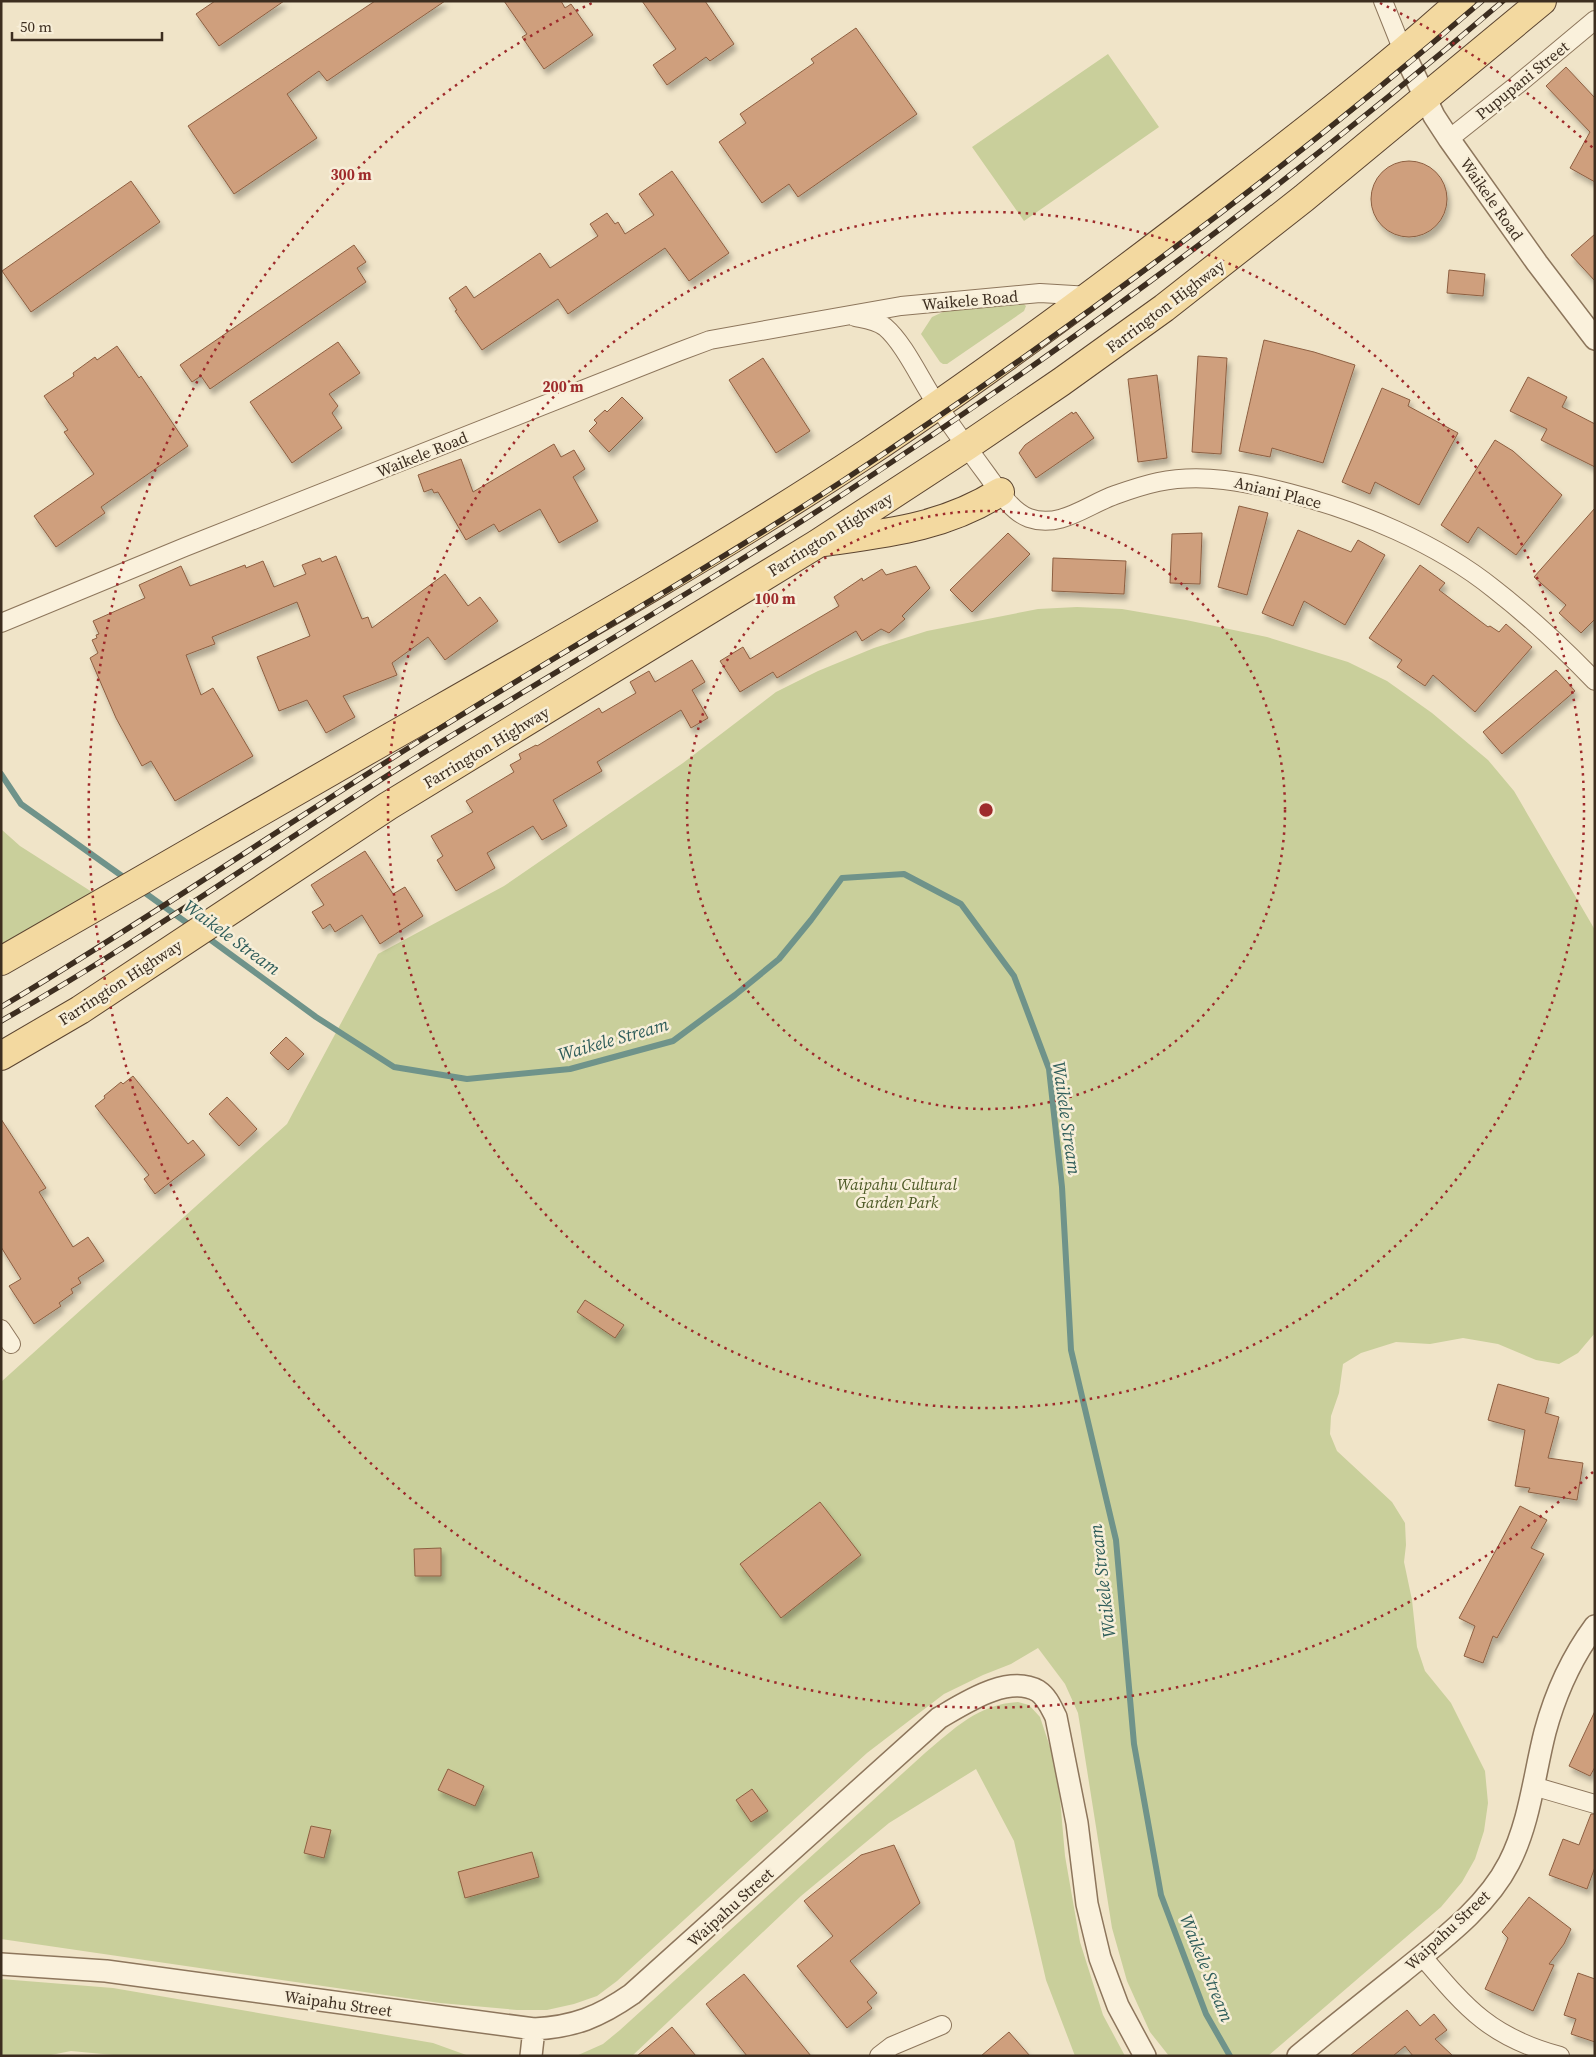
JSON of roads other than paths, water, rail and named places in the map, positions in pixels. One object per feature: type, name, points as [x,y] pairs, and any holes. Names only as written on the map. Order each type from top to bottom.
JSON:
[{"type":"main road","points":[[4,959],[198,846],[596,620],[782,508],[937,406],[1090,296],[1351,95],[1461,1]]},
{"type":"main road","name":"Farrington Highway","points":[[1,1056],[80,1010],[388,806],[816,544],[966,446],[1164,308],[1304,198],[1542,1]]},
{"type":"main road","points":[[816,544],[906,530],[961,514],[1000,492]]},
{"type":"street","points":[[1383,1],[1403,51]]},
{"type":"street","name":"Pupupani Street","points":[[1449,139],[1518,85],[1595,20]]},
{"type":"street","name":"Waikele Road","points":[[1403,51],[1449,139],[1537,263],[1595,339]]},
{"type":"street","name":"Waikele Road","points":[[1,623],[185,547],[710,340],[901,306],[1040,293],[1090,296]]},
{"type":"street","name":"Waikele Road","points":[[852,316],[882,325],[893,335],[937,406]]},
{"type":"street","name":"Aniani Place","points":[[937,406],[1000,492],[1014,508],[1027,518],[1040,521],[1058,520],[1131,489],[1181,478],[1236,481],[1316,500],[1370,519],[1412,539],[1492,587],[1555,642],[1595,681]]},
{"type":"street","points":[[1,1328],[11,1344]]},
{"type":"street","name":"Waipahu Street","points":[[1303,2052],[1422,1956],[1464,1919],[1498,1881],[1509,1862],[1519,1838],[1534,1786],[1546,1730],[1558,1693],[1575,1658],[1595,1626]]},
{"type":"street","name":"Waipahu Street","points":[[1,1964],[106,1970],[534,2030],[559,2028],[585,2021],[609,2010],[632,1994],[939,1718],[988,1692],[1006,1687],[1022,1687],[1037,1691],[1048,1700],[1056,1717],[1077,1823],[1087,1904],[1100,1958],[1118,2006],[1145,2056]]},
{"type":"street","points":[[1534,1786],[1595,1804]]},
{"type":"street","points":[[1422,1956],[1467,2008],[1486,2024],[1508,2038],[1560,2056]]},
{"type":"street","points":[[879,2056],[892,2046],[942,2026]]},
{"type":"street","points":[[530,2056],[534,2030]]},
{"type":"waterway","name":"Waikele Stream","points":[[1,774],[21,804],[129,881]]},
{"type":"waterway","name":"Waikele Stream","points":[[204,935],[316,1017],[394,1067],[467,1079],[570,1069],[673,1041],[735,995],[779,959],[842,878],[904,874],[961,904],[1014,976],[1049,1069],[1062,1187],[1071,1350],[1116,1540],[1134,1744],[1161,1895],[1206,2014],[1230,2056]]},
{"type":"waterway","name":"Waikele Stream","points":[[141,890],[194,928]]},
{"type":"railway","points":[[1,1007],[442,727],[792,514],[924,426],[1089,311],[1169,252],[1328,129],[1482,1]]},
{"type":"railway","points":[[1,1021],[111,955],[433,747],[743,558],[931,436],[1099,318],[1264,195],[1345,132],[1503,1]]},
{"type":"park label","name":"Waipahu Cultural Garden Park","points":[[897,1193]]}]
